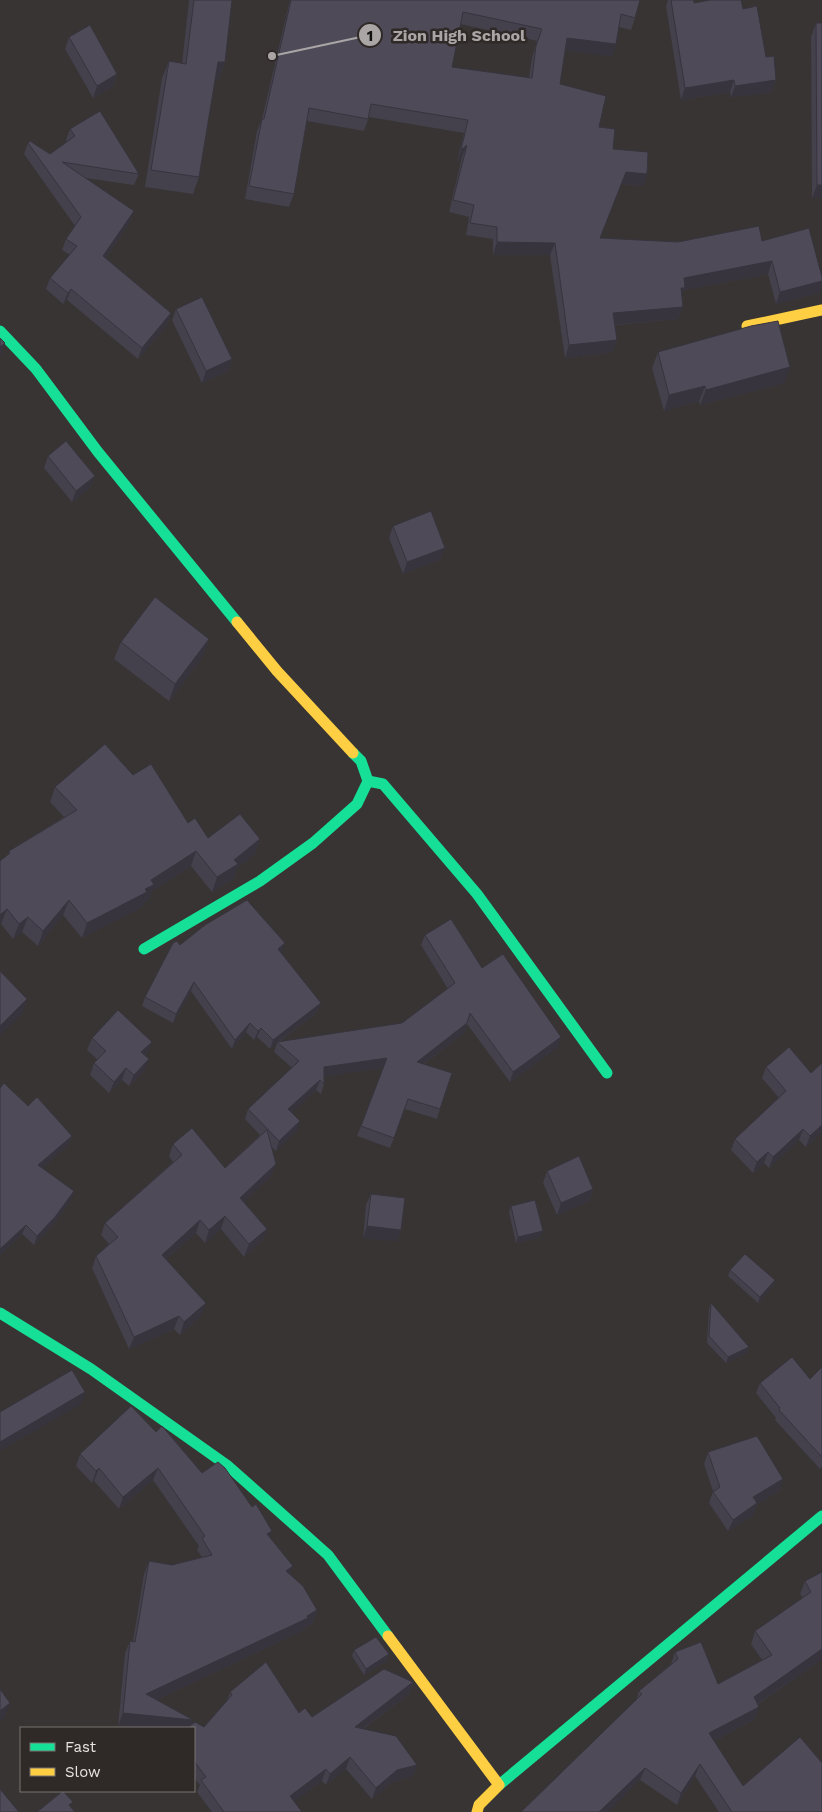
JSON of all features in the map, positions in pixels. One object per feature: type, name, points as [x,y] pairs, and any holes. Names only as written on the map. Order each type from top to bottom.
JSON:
[{"type":"street","points":[[747,326],[822,310]]},
{"type":"street","points":[[0,331],[36,369],[98,452],[277,671],[362,761],[368,781],[357,804],[312,843],[260,881],[144,949]]},
{"type":"street","points":[[368,781],[383,784],[477,894],[607,1073]]},
{"type":"street","points":[[0,1313],[92,1369],[228,1466],[328,1556],[499,1785]]},
{"type":"street","points":[[477,1812],[479,1805],[499,1785],[822,1516]]},
{"type":"building","points":[[194,0],[232,0],[225,62],[218,62],[199,177],[151,170],[169,61],[186,64]]},
{"type":"building","points":[[291,0],[640,0],[635,18],[621,14],[616,44],[567,38],[560,84],[606,96],[599,127],[615,129],[613,149],[648,152],[647,174],[626,172],[600,238],[678,242],[759,226],[762,241],[809,228],[822,281],[780,292],[772,261],[684,278],[685,288],[681,288],[683,307],[613,313],[617,340],[569,345],[555,243],[497,242],[497,227],[470,223],[474,205],[453,200],[467,145],[461,150],[468,120],[371,104],[368,119],[309,108],[294,194],[249,186],[262,119],[264,119]],"holes":[[[463,12],[542,29],[536,46],[532,78],[452,67]]]},
{"type":"building","points":[[671,0],[694,0],[694,3],[710,0],[741,0],[743,9],[757,6],[766,57],[774,56],[776,80],[735,86],[734,80],[685,88]]},
{"type":"building","points":[[816,23],[822,23],[822,185],[817,185]]},
{"type":"building","points":[[90,25],[117,74],[97,86],[69,37]]},
{"type":"building","points":[[100,111],[139,174],[62,162],[134,211],[103,256],[171,313],[142,348],[71,289],[68,293],[50,278],[77,246],[66,239],[81,217],[28,143],[30,141],[50,154],[75,136],[70,129]]},
{"type":"building","points":[[202,297],[232,359],[206,371],[176,309]]},
{"type":"building","points":[[778,321],[790,367],[706,390],[705,386],[669,395],[658,352],[751,326]]},
{"type":"building","points":[[0,338],[5,343],[0,347]]},
{"type":"building","points":[[66,441],[95,476],[76,491],[48,456]]},
{"type":"building","points":[[431,511],[445,548],[407,562],[393,526]]},
{"type":"building","points":[[155,597],[209,639],[175,684],[121,642]]},
{"type":"building","points":[[105,744],[133,775],[151,764],[188,823],[195,818],[208,838],[240,814],[260,839],[234,860],[238,864],[217,877],[196,851],[151,880],[154,885],[145,889],[147,892],[87,923],[69,900],[43,931],[28,917],[19,924],[7,909],[0,915],[0,861],[10,853],[9,851],[77,810],[55,787]]},
{"type":"building","points":[[247,900],[285,943],[278,949],[321,1003],[273,1040],[261,1028],[258,1031],[250,1023],[235,1040],[194,982],[176,1014],[145,997],[173,943],[177,941],[180,945],[205,925]]},
{"type":"building","points":[[451,919],[482,968],[503,954],[561,1037],[513,1072],[470,1013],[467,1023],[417,1062],[452,1073],[440,1109],[408,1099],[394,1138],[361,1126],[387,1058],[324,1067],[324,1084],[320,1080],[288,1109],[300,1121],[279,1141],[248,1109],[299,1061],[277,1042],[402,1023],[455,983],[425,935]]},
{"type":"building","points":[[0,971],[27,999],[0,1026]]},
{"type":"building","points":[[118,1010],[152,1042],[141,1052],[149,1059],[134,1075],[126,1068],[114,1082],[94,1063],[106,1051],[92,1038]]},
{"type":"building","points":[[789,1047],[811,1073],[822,1063],[822,1125],[810,1136],[803,1129],[773,1157],[768,1152],[757,1162],[735,1139],[786,1091],[766,1067]]},
{"type":"building","points":[[4,1083],[28,1106],[37,1097],[72,1136],[38,1165],[74,1191],[55,1217],[37,1236],[26,1225],[0,1249],[0,1088]]},
{"type":"building","points":[[192,1128],[225,1168],[267,1130],[276,1164],[240,1198],[267,1229],[249,1244],[225,1216],[209,1230],[200,1220],[162,1255],[206,1303],[184,1322],[179,1316],[134,1337],[96,1256],[118,1237],[105,1223],[182,1155],[173,1144]]},
{"type":"building","points":[[579,1156],[593,1189],[561,1203],[547,1171]]},
{"type":"building","points":[[371,1194],[405,1198],[401,1230],[367,1226]]},
{"type":"building","points":[[535,1200],[543,1231],[518,1237],[511,1206]]},
{"type":"building","points":[[745,1254],[775,1280],[760,1297],[730,1270]]},
{"type":"building","points":[[711,1303],[749,1347],[728,1357],[709,1336]]},
{"type":"building","points":[[792,1357],[810,1379],[822,1367],[822,1457],[779,1410],[780,1408],[760,1383]]},
{"type":"building","points":[[72,1370],[85,1392],[0,1442],[0,1412]]},
{"type":"building","points":[[131,1406],[156,1432],[162,1426],[202,1473],[218,1462],[225,1468],[252,1507],[256,1504],[272,1531],[267,1534],[293,1566],[286,1571],[303,1586],[317,1610],[307,1616],[308,1618],[146,1694],[193,1720],[123,1713],[130,1641],[135,1642],[149,1561],[172,1565],[212,1555],[202,1538],[205,1536],[158,1468],[123,1497],[99,1468],[96,1471],[80,1454]]},
{"type":"building","points":[[757,1436],[783,1479],[753,1497],[757,1503],[733,1520],[713,1492],[720,1487],[708,1452]]},
{"type":"building","points":[[822,1572],[822,1649],[754,1697],[759,1707],[709,1733],[743,1786],[800,1737],[822,1763],[822,1812],[732,1812],[700,1764],[681,1793],[645,1768],[599,1812],[521,1812],[642,1694],[639,1691],[678,1659],[675,1652],[701,1642],[718,1684],[772,1655],[755,1631],[811,1592],[805,1581]]},
{"type":"building","points":[[376,1637],[389,1654],[366,1669],[354,1650]]},
{"type":"building","points":[[266,1662],[299,1713],[305,1708],[312,1717],[384,1669],[413,1682],[355,1727],[396,1736],[417,1765],[397,1770],[376,1788],[350,1757],[330,1774],[326,1769],[290,1796],[302,1812],[224,1812],[201,1780],[206,1777],[195,1762],[195,1727],[188,1727],[195,1722],[204,1727],[232,1695],[230,1692]]},
{"type":"building","points":[[0,1689],[10,1703],[0,1711]]},
{"type":"building","points":[[0,1789],[19,1812],[0,1812]]},
{"type":"building","points":[[64,1792],[73,1802],[69,1805],[75,1812],[37,1812]]},
{"type":"traffic: fast","points":[[0,331],[36,369],[98,452],[237,622]]},
{"type":"traffic: fast","points":[[144,949],[260,881],[313,843],[357,804],[368,781],[361,761],[353,753]]},
{"type":"traffic: fast","points":[[368,781],[383,784],[477,894],[607,1073]]},
{"type":"traffic: fast","points":[[0,1313],[91,1369],[228,1466],[328,1555],[388,1636]]},
{"type":"traffic: fast","points":[[499,1785],[822,1516]]},
{"type":"traffic: slow","points":[[747,326],[822,310]]},
{"type":"traffic: slow","points":[[237,622],[277,671],[353,753]]},
{"type":"traffic: slow","points":[[388,1636],[499,1785],[479,1805],[477,1812]]},
{"type":"place","name":"Zion High School","points":[[272,56]]}]
